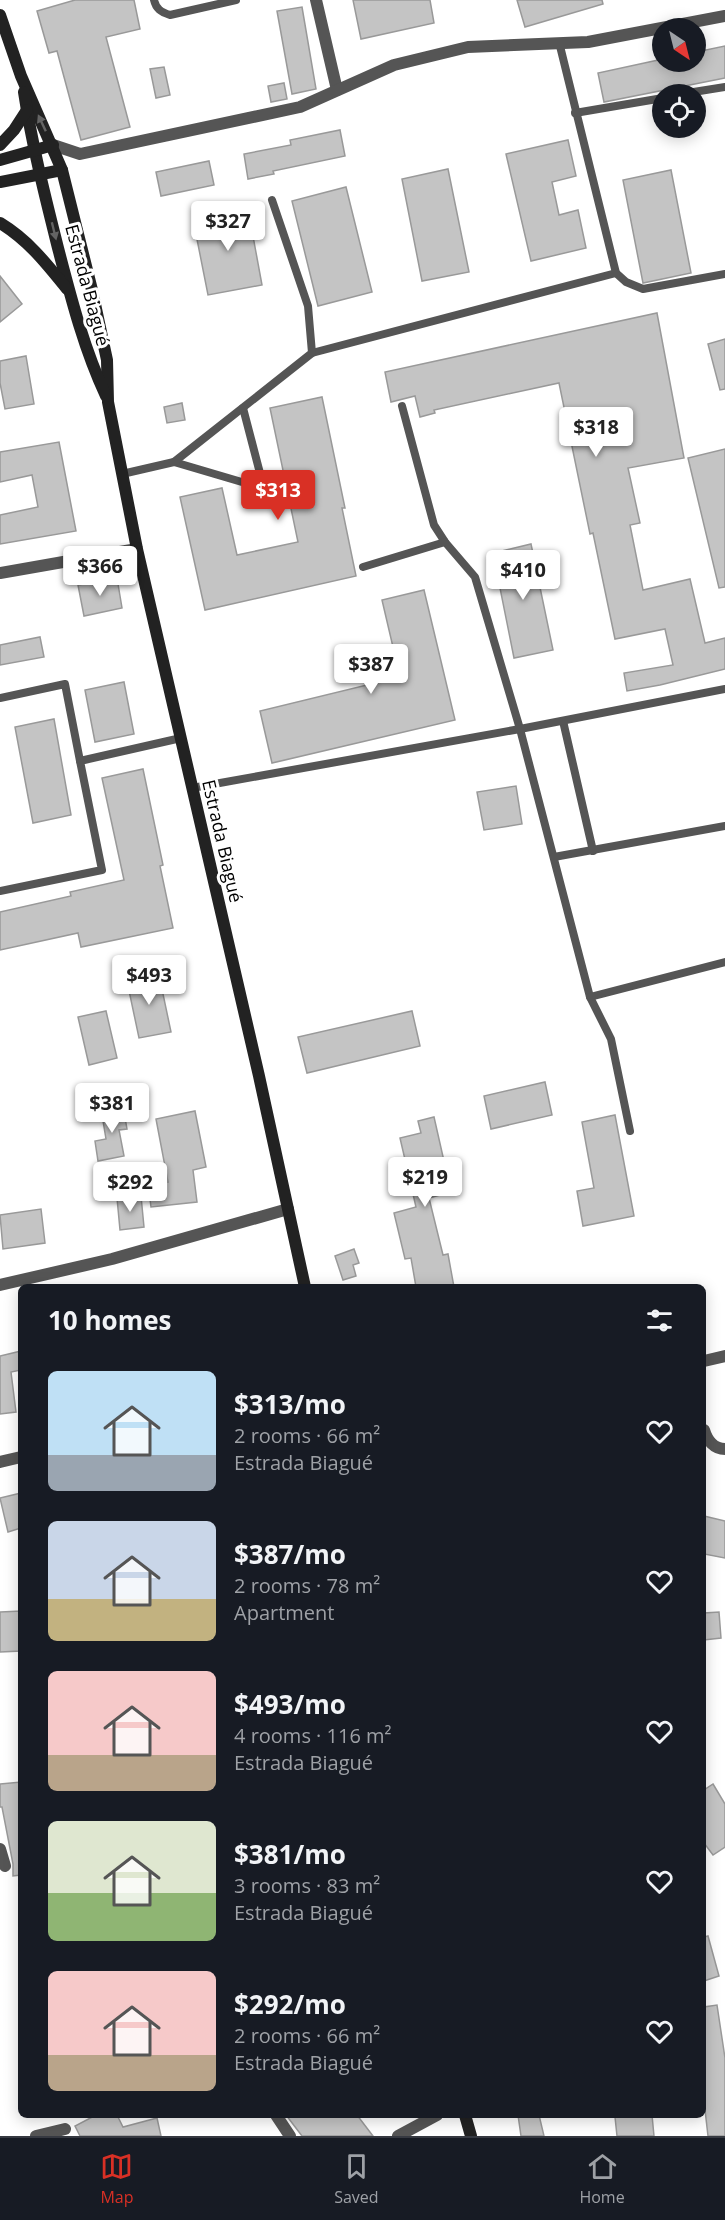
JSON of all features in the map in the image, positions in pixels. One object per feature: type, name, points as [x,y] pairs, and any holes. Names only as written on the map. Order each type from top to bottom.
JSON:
[{"type":"main road","points":[[0,15],[21,76]]},
{"type":"main road","name":"Estrada Biagué","points":[[21,76],[34,149],[70,293],[92,367],[108,402]]},
{"type":"main road","name":"Estrada Biagué","points":[[21,76],[62,170],[107,360],[108,402],[136,549],[304,1284]]},
{"type":"main road","points":[[0,145],[14,130],[27,110]]},
{"type":"main road","points":[[0,160],[53,145]]},
{"type":"main road","points":[[0,182],[62,170]]},
{"type":"main road","points":[[0,223],[38,252],[70,293]]},
{"type":"main road","points":[[466,2118],[471,2136]]},
{"type":"street","points":[[316,0],[337,90]]},
{"type":"street","points":[[62,170],[80,154],[300,107],[394,65],[468,47],[588,42],[725,16]]},
{"type":"street","points":[[53,145],[80,154]]},
{"type":"street","points":[[0,573],[136,549]]},
{"type":"street","points":[[0,1285],[112,1260],[288,1209]]},
{"type":"street","points":[[706,1361],[725,1356]]},
{"type":"street","points":[[706,1435],[711,1444],[719,1449],[725,1449]]},
{"type":"street","points":[[0,1462],[18,1458]]},
{"type":"street","points":[[0,1849],[5,1866]]},
{"type":"street","points":[[278,2118],[290,2136]]},
{"type":"street","points":[[398,2136],[431,2118]]},
{"type":"street","points":[[36,2136],[65,2128]]},
{"type":"lane","points":[[154,0],[156,7],[162,13],[170,15],[236,0]]},
{"type":"lane","points":[[559,42],[616,273],[626,282],[644,289],[725,274]]},
{"type":"lane","points":[[706,90],[725,87]]},
{"type":"lane","points":[[576,113],[652,100]]},
{"type":"lane","points":[[272,200],[308,306],[312,353]]},
{"type":"lane","points":[[122,474],[174,462],[312,353],[616,273]]},
{"type":"lane","points":[[402,406],[434,525],[445,542],[475,576],[520,729],[590,997],[611,1039],[630,1131]]},
{"type":"lane","points":[[174,462],[252,485],[257,484],[261,477],[243,408]]},
{"type":"lane","points":[[363,567],[445,542]]},
{"type":"lane","points":[[0,698],[65,684],[102,870],[0,891]]},
{"type":"lane","points":[[192,788],[520,729],[725,689]]},
{"type":"lane","points":[[563,721],[592,851]]},
{"type":"lane","points":[[80,761],[181,738]]},
{"type":"lane","points":[[554,856],[725,826]]},
{"type":"lane","points":[[590,997],[725,962]]},
{"type":"building","points":[[75,0],[134,0],[140,29],[106,37],[130,127],[81,140],[57,51],[49,53],[37,11]]},
{"type":"building","points":[[353,0],[430,0],[434,23],[361,39]]},
{"type":"building","points":[[517,0],[602,0],[603,4],[525,27]]},
{"type":"building","points":[[302,7],[316,89],[292,94],[277,11]]},
{"type":"building","points":[[725,46],[725,78],[695,84],[652,84],[652,92],[604,102],[598,73],[652,61],[652,72],[706,72],[706,50]]},
{"type":"building","points":[[164,67],[170,95],[156,98],[150,69]]},
{"type":"building","points":[[284,83],[287,99],[271,102],[268,86]]},
{"type":"building","points":[[340,130],[345,156],[273,171],[274,174],[248,179],[244,154],[291,145],[290,140]]},
{"type":"building","points":[[568,140],[576,176],[552,182],[559,215],[578,210],[586,248],[531,261],[506,154]]},
{"type":"building","points":[[209,161],[214,185],[161,196],[156,172]]},
{"type":"building","points":[[448,169],[469,272],[422,281],[402,179]]},
{"type":"building","points":[[671,170],[691,273],[643,283],[623,180]]},
{"type":"building","points":[[346,187],[372,292],[318,306],[292,201]]},
{"type":"building","points":[[248,209],[262,285],[208,295],[193,219]]},
{"type":"building","points":[[0,276],[22,304],[0,322]]},
{"type":"building","points":[[657,313],[684,458],[628,468],[640,523],[630,525],[643,590],[690,579],[705,643],[725,638],[725,669],[627,691],[624,673],[673,665],[665,629],[615,639],[593,533],[590,534],[559,383],[434,410],[435,413],[420,417],[415,396],[391,402],[385,372]]},
{"type":"building","points":[[725,339],[725,389],[720,390],[708,344]]},
{"type":"building","points":[[26,356],[34,404],[5,409],[0,383],[0,361]]},
{"type":"building","points":[[322,397],[345,508],[342,508],[356,576],[205,610],[180,497],[222,488],[237,555],[298,542],[270,408]]},
{"type":"building","points":[[182,403],[185,420],[167,423],[164,407]]},
{"type":"building","points":[[59,442],[76,531],[0,544],[0,515],[38,507],[32,475],[0,482],[0,452]]},
{"type":"building","points":[[725,449],[725,587],[719,588],[688,458]]},
{"type":"building","points":[[531,544],[553,650],[514,658],[493,553]]},
{"type":"building","points":[[117,578],[122,608],[84,616],[78,585]]},
{"type":"building","points":[[424,590],[455,720],[272,763],[260,711],[400,677],[382,600]]},
{"type":"building","points":[[40,637],[44,657],[0,665],[0,645]]},
{"type":"building","points":[[124,682],[134,734],[95,742],[85,690]]},
{"type":"building","points":[[54,719],[71,815],[33,823],[15,727]]},
{"type":"building","points":[[143,769],[163,865],[160,866],[173,928],[81,947],[78,933],[0,950],[0,912],[71,896],[70,892],[124,880],[102,778]]},
{"type":"building","points":[[516,786],[522,824],[484,830],[477,792]]},
{"type":"building","points":[[159,975],[171,1032],[139,1038],[127,981]]},
{"type":"building","points":[[106,1011],[117,1058],[89,1065],[78,1017]]},
{"type":"building","points":[[412,1011],[420,1046],[307,1073],[298,1037]]},
{"type":"building","points":[[545,1082],[552,1115],[491,1129],[484,1096]]},
{"type":"building","points":[[123,1106],[127,1129],[119,1130],[124,1156],[98,1161],[95,1141],[106,1139],[101,1109]]},
{"type":"building","points":[[195,1111],[206,1167],[193,1170],[197,1202],[151,1207],[148,1184],[168,1182],[156,1119]]},
{"type":"building","points":[[615,1115],[634,1216],[583,1226],[577,1191],[594,1188],[582,1122]]},
{"type":"building","points":[[434,1117],[451,1192],[429,1198],[443,1255],[448,1254],[453,1284],[415,1284],[411,1258],[405,1259],[394,1213],[416,1207],[400,1138],[421,1133],[418,1121]]},
{"type":"building","points":[[141,1196],[144,1227],[120,1230],[117,1198]]},
{"type":"building","points":[[41,1209],[45,1243],[3,1249],[0,1215]]},
{"type":"building","points":[[354,1249],[359,1263],[353,1265],[356,1276],[343,1280],[335,1256]]},
{"type":"building","points":[[18,1352],[18,1371],[11,1372],[16,1412],[0,1414],[0,1356]]},
{"type":"building","points":[[18,1494],[18,1529],[8,1532],[0,1498]]},
{"type":"building","points":[[706,1516],[725,1521],[725,1558],[706,1554]]},
{"type":"building","points":[[18,1611],[18,1651],[0,1652],[0,1612]]},
{"type":"building","points":[[719,1612],[721,1638],[706,1640],[706,1613]]},
{"type":"building","points":[[18,1782],[18,1875],[13,1876],[13,1864],[2,1807],[0,1807],[0,1784]]},
{"type":"building","points":[[713,1784],[725,1804],[725,1847],[713,1855],[706,1846],[706,1789]]},
{"type":"building","points":[[706,1936],[708,1936],[719,1976],[706,1980]]},
{"type":"building","points":[[717,2005],[725,2058],[725,2136],[708,2136],[706,2007]]},
{"type":"building","points":[[90,2118],[118,2118],[123,2127],[157,2118],[161,2136],[80,2136],[75,2126]]},
{"type":"building","points":[[288,2118],[359,2118],[373,2136],[302,2136]]},
{"type":"building","points":[[518,2118],[540,2118],[544,2136],[521,2136]]},
{"type":"building","points":[[615,2118],[652,2118],[654,2136],[617,2136]]}]
